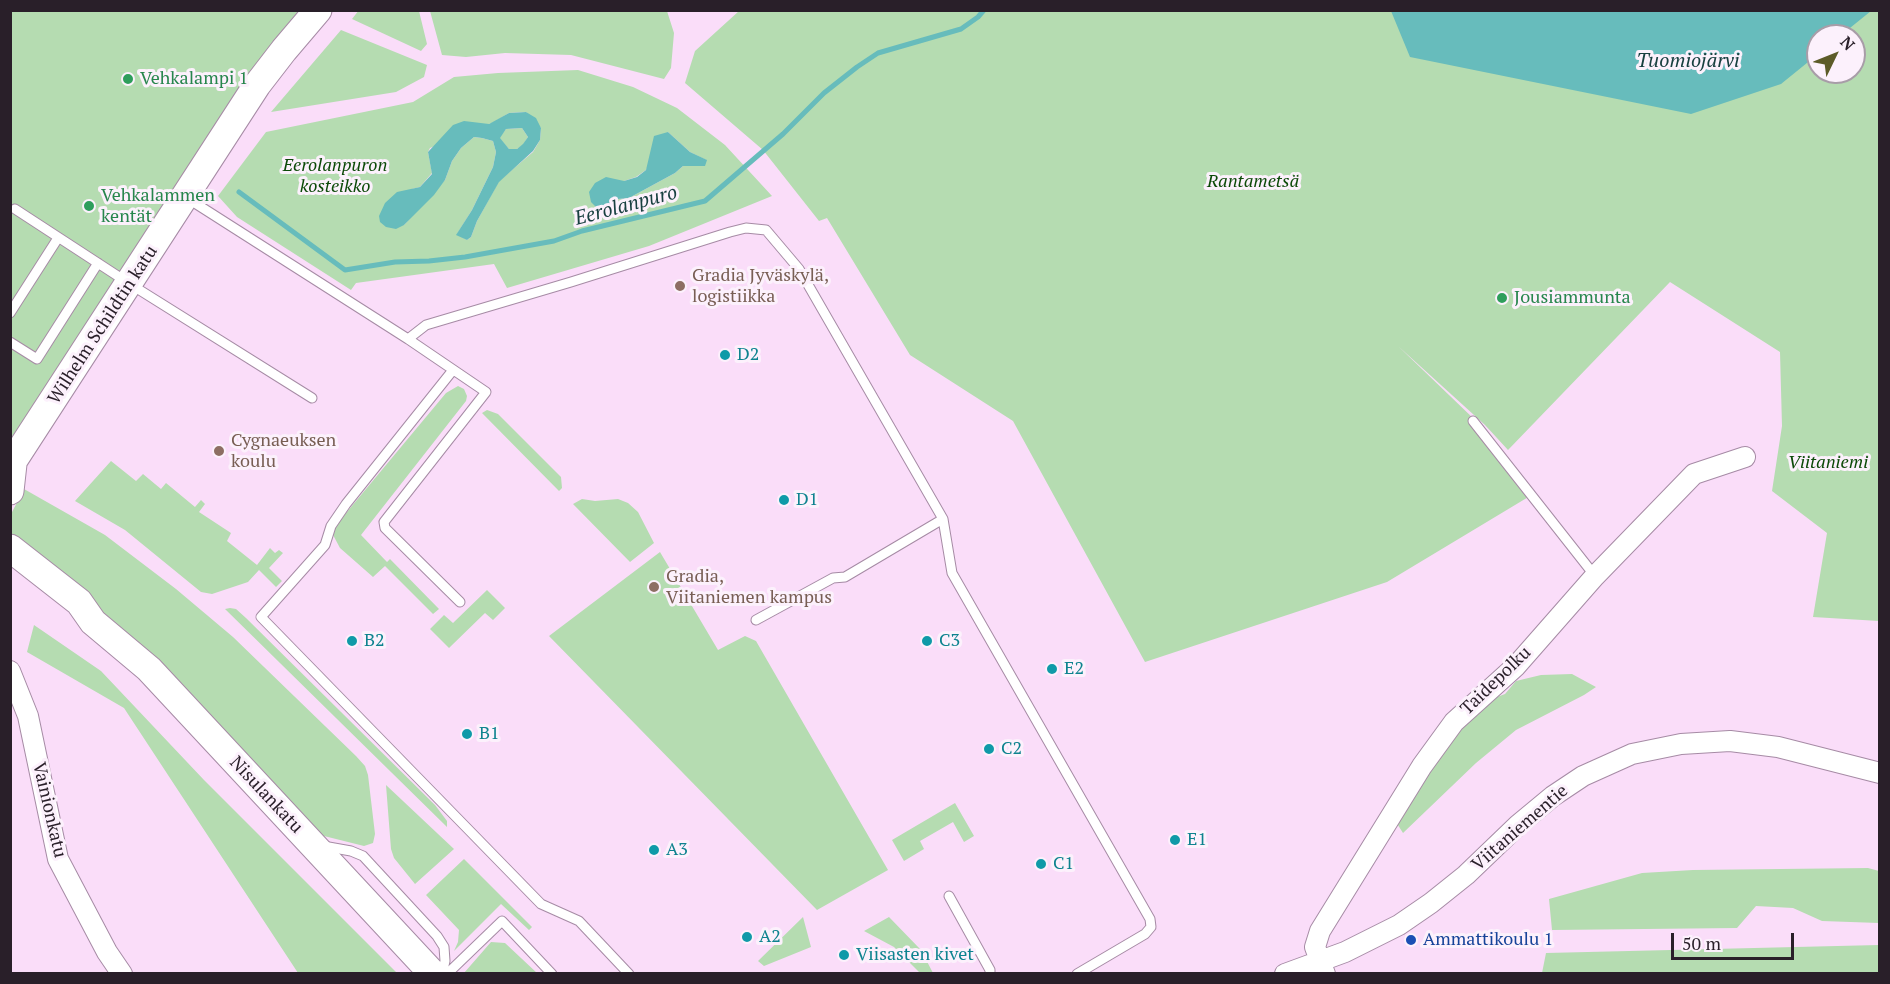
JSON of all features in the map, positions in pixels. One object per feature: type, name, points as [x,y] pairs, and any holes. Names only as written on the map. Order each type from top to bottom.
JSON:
[{"type":"main road","name":"Wilhelm Schildtin katu","points":[[10,490],[12,465],[257,85],[318,10]]},
{"type":"main road","name":"Nisulankatu","points":[[10,548],[79,602],[93,622],[149,669],[433,974]]},
{"type":"main road","name":"Nisulankatu","points":[[10,572],[72,615],[93,622]]},
{"type":"street","name":"Taidepolku","points":[[1322,968],[1315,947],[1320,931],[1422,766],[1454,722],[1516,666],[1595,576],[1694,474],[1745,458]]},
{"type":"street","name":"Vainionkatu","points":[[10,671],[28,716],[58,859],[107,952],[121,973]]},
{"type":"street","name":"Viitaniementie","points":[[1286,974],[1322,968],[1345,952],[1399,925],[1466,875],[1518,825],[1553,796],[1583,776],[1632,754],[1681,744],[1730,741],[1778,747],[1880,773]]},
{"type":"lane","points":[[185,197],[408,339],[486,392],[384,522],[385,528],[460,602]]},
{"type":"lane","points":[[15,209],[312,398]]},
{"type":"lane","points":[[408,339],[426,325],[730,231],[746,228],[766,230],[799,269],[943,519],[952,573],[1150,919],[1151,927],[1145,934],[1077,974]]},
{"type":"lane","points":[[10,313],[58,238]]},
{"type":"lane","points":[[10,342],[37,358],[98,263]]},
{"type":"lane","points":[[453,370],[346,504],[331,526],[325,545],[261,616],[541,904],[579,921],[629,974]]},
{"type":"lane","points":[[1473,421],[1595,576]]},
{"type":"lane","points":[[756,620],[833,578],[845,577],[943,519]]},
{"type":"lane","points":[[312,844],[351,851],[363,856],[437,936],[444,947],[445,962],[442,974]]},
{"type":"lane","points":[[948,896],[990,970],[990,974]]},
{"type":"lane","points":[[447,974],[502,921],[552,974]]},
{"type":"green space","points":[[359,10],[419,11],[427,44],[421,51],[352,19]]},
{"type":"green space","name":"Vehkalammen kentät","points":[[11,11],[303,11],[113,293],[11,438]]},
{"type":"green space","points":[[430,11],[667,11],[674,33],[671,68],[664,79],[571,55],[505,53],[466,57],[442,55]]},
{"type":"green space","points":[[739,11],[1879,11],[1879,621],[1813,617],[1827,533],[1772,491],[1782,426],[1780,352],[1670,282],[1508,450],[1485,425],[1398,346],[1475,420],[1530,496],[1387,582],[1145,662],[1013,421],[910,355],[827,218],[819,221],[763,150],[685,83],[695,51]]},
{"type":"green space","points":[[341,30],[427,65],[424,77],[396,92],[271,112]]},
{"type":"green space","name":"Eerolanpuron kosteikko","points":[[578,70],[633,87],[677,108],[725,145],[772,196],[649,246],[507,288],[494,264],[356,283],[351,290],[237,217],[218,196],[266,132],[413,102],[454,77]],"holes":[[[526,112],[541,128],[540,140],[533,152],[499,181],[471,237],[467,240],[457,234],[472,210],[493,167],[496,152],[493,141],[482,138],[474,137],[461,148],[452,161],[445,180],[404,225],[412,189],[420,187],[432,173],[428,152],[430,148],[494,122],[509,113]],[[668,132],[690,152],[706,160],[704,166],[683,166],[675,173],[629,198],[618,199],[624,181],[646,170]]]},
{"type":"green space","points":[[522,128],[528,137],[517,149],[509,149],[499,138],[506,129]]},
{"type":"green space","points":[[458,386],[464,389],[467,396],[466,401],[361,535],[387,562],[390,559],[439,609],[433,614],[385,566],[373,577],[340,548],[332,533],[336,525],[446,393]]},
{"type":"green space","points":[[487,410],[498,414],[561,477],[562,488],[559,491],[482,413]]},
{"type":"green space","points":[[111,461],[136,481],[143,474],[161,489],[166,483],[195,507],[201,500],[205,504],[199,512],[231,533],[227,541],[257,565],[270,548],[275,553],[279,550],[283,553],[269,568],[282,581],[276,587],[259,570],[248,582],[212,594],[201,592],[125,530],[75,501]]},
{"type":"green space","points":[[24,489],[105,535],[176,589],[233,637],[356,756],[365,766],[368,775],[375,834],[373,843],[364,846],[320,835],[143,646],[11,535],[11,514]]},
{"type":"green space","points":[[582,499],[595,501],[618,499],[628,503],[638,512],[654,543],[630,562],[573,504]]},
{"type":"green space","points":[[660,552],[718,650],[745,636],[756,641],[888,870],[817,910],[549,636]]},
{"type":"green space","points":[[487,590],[505,608],[493,620],[485,613],[449,648],[430,629],[444,615],[453,623]]},
{"type":"green space","points":[[225,609],[236,609],[246,618],[435,805],[447,821],[447,827]]},
{"type":"green space","points":[[34,625],[101,671],[204,780],[397,973],[298,973],[124,708],[27,652]]},
{"type":"green space","points":[[1572,674],[1596,687],[1516,730],[1476,763],[1403,833],[1396,822],[1445,745],[1489,700],[1505,694],[1516,681],[1541,675]]},
{"type":"green space","points":[[386,785],[454,849],[415,884],[394,858],[391,849]]},
{"type":"green space","points":[[955,803],[974,836],[964,842],[953,822],[920,841],[924,849],[904,861],[892,840]]},
{"type":"green space","points":[[464,859],[532,927],[529,930],[501,904],[454,951],[458,942],[459,930],[426,895]]},
{"type":"green space","points":[[1868,868],[1879,871],[1879,923],[1822,921],[1793,908],[1756,906],[1737,928],[1552,930],[1549,899],[1642,873],[1693,870]]},
{"type":"green space","points":[[803,917],[811,947],[764,966],[758,961]]},
{"type":"green space","points":[[889,917],[921,950],[933,973],[920,973],[894,947],[864,931]]},
{"type":"green space","points":[[491,942],[505,943],[537,973],[464,973]]},
{"type":"green space","points":[[1879,945],[1879,973],[1542,973],[1546,953]]},
{"type":"water","name":"Tuomiojärvi","points":[[1391,11],[1871,11],[1855,24],[1806,24],[1806,64],[1781,84],[1691,114],[1410,57]]},
{"type":"water","points":[[526,112],[536,118],[541,128],[540,140],[533,151],[499,182],[477,221],[471,237],[467,240],[456,235],[472,210],[493,167],[496,152],[493,141],[482,138],[474,137],[461,148],[452,161],[445,180],[434,195],[404,225],[396,229],[386,227],[380,222],[379,216],[385,203],[397,192],[420,187],[432,174],[428,152],[453,125],[464,121],[489,124],[509,113]],"holes":[[[522,128],[528,137],[517,149],[509,149],[500,138],[506,129]]]},
{"type":"water","points":[[668,132],[690,152],[707,160],[705,166],[683,166],[675,173],[629,198],[618,199],[607,207],[597,208],[591,202],[589,192],[595,183],[606,177],[624,181],[637,177],[646,170],[654,136]]},
{"type":"waterway","name":"Eerolanpuro","points":[[239,192],[345,270],[395,262],[465,257],[554,241],[582,231],[705,201],[783,134],[824,93],[857,67],[878,53],[961,29],[984,10]]},
{"type":"place","name":"Vehkalampi 1","points":[[128,79]]},
{"type":"place","name":"Vehkalammen kentät","points":[[89,206]]},
{"type":"place","name":"Gradia Jyväskylä, logistiikka","points":[[680,286]]},
{"type":"place","name":"Jousiammunta","points":[[1502,298]]},
{"type":"place","name":"D2","points":[[725,355]]},
{"type":"place","name":"Cygnaeuksen koulu","points":[[219,451]]},
{"type":"place","name":"D1","points":[[784,500]]},
{"type":"place","name":"Gradia, Viitaniemen kampus","points":[[654,587]]},
{"type":"place","name":"B2","points":[[352,641]]},
{"type":"place","name":"C3","points":[[927,641]]},
{"type":"place","name":"E2","points":[[1052,669]]},
{"type":"place","name":"B1","points":[[467,734]]},
{"type":"place","name":"C2","points":[[989,749]]},
{"type":"place","name":"E1","points":[[1175,840]]},
{"type":"place","name":"A3","points":[[654,850]]},
{"type":"place","name":"C1","points":[[1041,864]]},
{"type":"place","name":"A2","points":[[747,937]]},
{"type":"place","name":"Ammattikoulu 1","points":[[1411,940]]},
{"type":"place","name":"Viisasten kivet","points":[[844,955]]},
{"type":"park label","name":"Rantametsä","points":[[1253,182]]},
{"type":"park label","name":"Viitaniemi","points":[[1828,463]]}]
